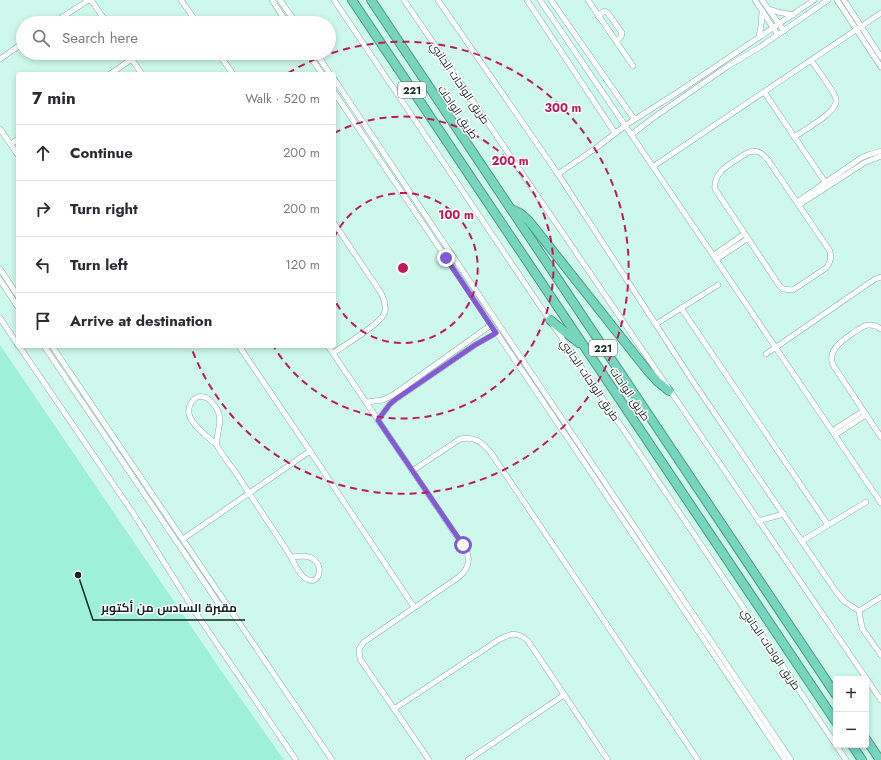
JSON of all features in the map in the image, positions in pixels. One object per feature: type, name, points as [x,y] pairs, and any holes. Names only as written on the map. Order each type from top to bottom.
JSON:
[{"type":"highway","name":"طريق الواحات","points":[[352,0],[833,718]]},
{"type":"highway","name":"طريق الواحات","points":[[371,0],[403,50],[833,691]]},
{"type":"highway","points":[[391,59],[394,52],[403,50]]},
{"type":"highway","points":[[509,208],[520,213],[529,221],[647,370],[669,391]]},
{"type":"highway","points":[[550,320],[587,349]]},
{"type":"highway","points":[[869,744],[880,760]]},
{"type":"highway","points":[[854,748],[862,760]]},
{"type":"street","points":[[64,16],[90,0],[102,16]]},
{"type":"street","points":[[181,0],[192,16]]},
{"type":"street","points":[[272,0],[283,16]]},
{"type":"street","points":[[280,0],[291,16]]},
{"type":"street","name":"طريق الواحات الجانبي","points":[[334,0],[846,760]]},
{"type":"street","name":"طريق الواحات الجانبي","points":[[404,0],[881,700]]},
{"type":"street","points":[[438,0],[558,174],[692,380],[837,593],[845,602],[859,611],[861,625],[881,655]]},
{"type":"street","points":[[527,0],[615,132]]},
{"type":"street","points":[[540,0],[654,166],[881,503]]},
{"type":"street","points":[[551,0],[634,120]]},
{"type":"street","points":[[588,0],[633,66]]},
{"type":"street","points":[[755,0],[778,35]]},
{"type":"street","points":[[762,0],[784,31]]},
{"type":"street","points":[[558,174],[596,148],[615,132],[678,92],[814,0]]},
{"type":"street","points":[[632,134],[728,66],[778,35],[828,0]]},
{"type":"street","points":[[837,0],[881,67]]},
{"type":"street","points":[[844,0],[881,57]]},
{"type":"street","points":[[768,9],[783,14],[793,15]]},
{"type":"street","points":[[598,16],[604,12],[608,13],[622,33],[621,37],[616,41]]},
{"type":"street","points":[[759,38],[762,12]]},
{"type":"street","points":[[654,166],[881,13]]},
{"type":"street","points":[[0,59],[16,48]]},
{"type":"street","points":[[113,72],[131,60]]},
{"type":"street","points":[[133,60],[141,72]]},
{"type":"street","points":[[223,60],[232,72]]},
{"type":"street","points":[[313,60],[321,72]]},
{"type":"street","points":[[321,60],[329,72]]},
{"type":"street","points":[[794,137],[834,110],[837,102],[836,98],[811,60]]},
{"type":"street","points":[[336,82],[791,760]]},
{"type":"street","points":[[764,92],[825,182]]},
{"type":"street","points":[[336,95],[666,586],[785,760]]},
{"type":"street","points":[[0,129],[16,152]]},
{"type":"street","points":[[11,144],[16,140]]},
{"type":"street","points":[[376,154],[382,151]]},
{"type":"street","points":[[752,151],[763,154],[798,204],[827,246],[831,257],[830,263],[826,268],[798,288],[788,290],[783,289],[746,236],[717,194],[714,183],[719,172],[752,151]]},
{"type":"street","points":[[798,204],[868,155],[881,151]]},
{"type":"street","points":[[798,204],[825,182],[852,167],[881,156]]},
{"type":"street","points":[[333,353],[378,322],[385,312],[385,305],[381,293],[336,226]]},
{"type":"street","points":[[715,257],[746,236]]},
{"type":"street","points":[[436,244],[442,240]]},
{"type":"street","points":[[0,269],[16,293]]},
{"type":"street","points":[[766,354],[869,283],[881,277]]},
{"type":"street","points":[[0,280],[16,304]]},
{"type":"street","points":[[656,324],[718,285]]},
{"type":"street","points":[[681,308],[828,525]]},
{"type":"street","points":[[0,318],[16,343]]},
{"type":"street","points":[[366,402],[383,400],[393,395],[491,325]]},
{"type":"street","points":[[881,329],[873,325],[862,327],[838,344],[832,355],[834,365],[881,437]]},
{"type":"street","points":[[378,420],[390,404],[396,399],[470,348],[496,333]]},
{"type":"street","points":[[19,348],[133,513],[194,610],[296,760]]},
{"type":"street","points":[[45,348],[223,610],[228,607]]},
{"type":"street","points":[[53,348],[332,760]]},
{"type":"street","points":[[240,348],[414,608]]},
{"type":"street","points":[[329,348],[467,551],[469,562],[464,573],[364,642],[361,645],[359,652],[360,659],[429,760]]},
{"type":"street","points":[[217,445],[219,414],[210,400],[205,397],[200,397],[191,402],[188,411],[195,425],[217,445],[304,578],[314,580],[319,576],[319,566],[312,559],[304,556],[291,557]]},
{"type":"street","points":[[834,433],[865,413]]},
{"type":"street","points":[[412,471],[460,439],[475,439],[484,444],[698,760]]},
{"type":"street","points":[[115,450],[120,446]]},
{"type":"street","points":[[183,539],[310,451]]},
{"type":"street","points":[[802,541],[866,502]]},
{"type":"street","points":[[758,520],[784,514]]},
{"type":"street","points":[[666,586],[672,582]]},
{"type":"street","points":[[859,611],[880,600]]},
{"type":"street","points":[[394,709],[500,638],[510,634],[521,635],[528,641],[608,760]]},
{"type":"street","points":[[468,760],[564,695]]},
{"type":"street","points":[[759,723],[765,720]]},
{"type":"green space","points":[[0,345],[222,672],[284,760],[0,760]]},
{"type":"place","name":"مقبرة السادس من أكتوبر","points":[[78,575]]},
{"type":"route","points":[[446,258],[496,333],[481,341],[396,399],[390,404],[378,420],[463,545]]}]
